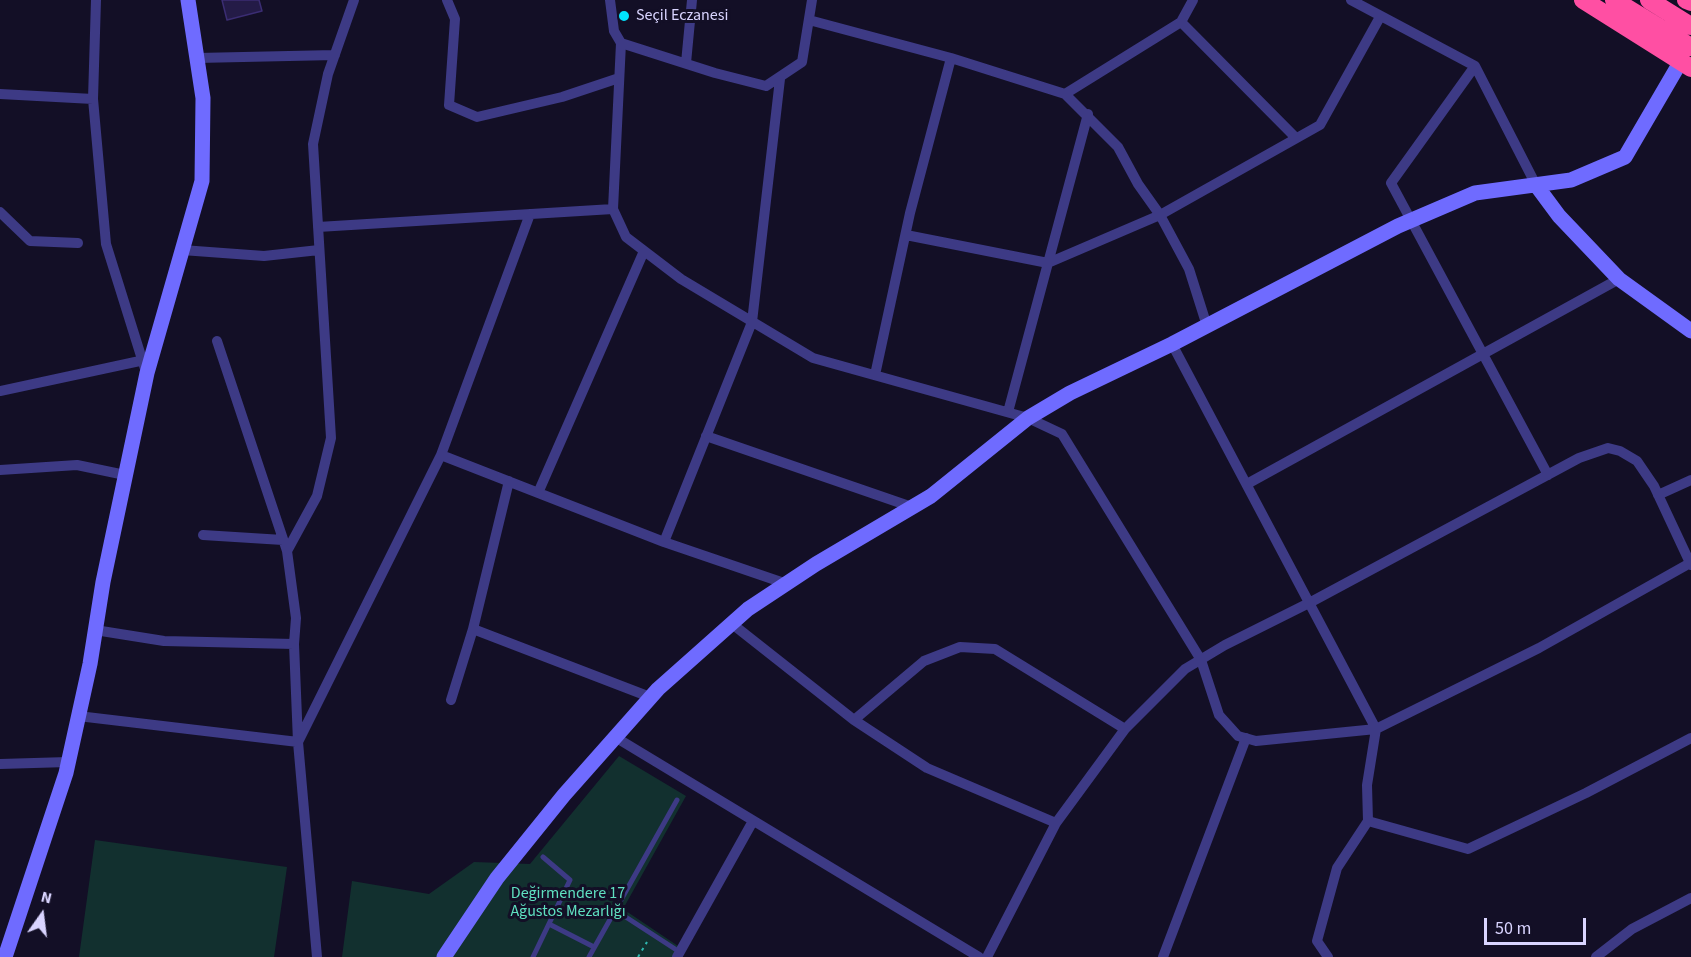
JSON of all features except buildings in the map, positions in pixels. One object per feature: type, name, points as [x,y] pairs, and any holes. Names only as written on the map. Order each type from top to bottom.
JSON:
[{"type":"highway","points":[[1583,0],[1688,59]]},
{"type":"highway","points":[[1614,0],[1668,21],[1691,26]]},
{"type":"highway","points":[[1649,0],[1668,21],[1688,59]]},
{"type":"highway","points":[[1686,0],[1691,2]]},
{"type":"street","points":[[96,0],[93,99],[106,244],[147,364]]},
{"type":"street","points":[[5,957],[68,762],[147,364],[201,181],[203,98],[188,0]]},
{"type":"street","points":[[285,545],[317,496],[331,438],[313,144],[334,55],[354,0]]},
{"type":"street","points":[[447,0],[455,19],[449,105],[477,117],[562,97],[619,78]]},
{"type":"street","points":[[610,0],[614,31],[621,43],[613,210],[626,237],[681,279],[813,358],[1028,418],[1062,434],[1201,660],[1219,715],[1238,736],[1256,741],[1376,729],[1539,648],[1690,564],[1658,495],[1638,461],[1608,447],[1596,450],[1548,475],[1201,660],[1185,669],[1125,729],[1056,823],[987,957]]},
{"type":"street","points":[[686,63],[692,0]]},
{"type":"street","points":[[621,43],[766,86],[780,79],[802,62],[812,0]]},
{"type":"street","points":[[1065,93],[1181,22],[1193,0]]},
{"type":"street","points":[[1351,0],[1475,66],[1536,185],[1559,216],[1619,279],[1691,331]]},
{"type":"street","points":[[906,235],[1048,263],[1160,215],[1320,125],[1380,17]]},
{"type":"street","points":[[809,20],[951,58],[1065,93],[1118,147],[1138,184],[1160,215],[1189,269],[1207,326]]},
{"type":"street","points":[[1181,22],[1296,138]]},
{"type":"street","points":[[197,58],[334,55]]},
{"type":"street","points":[[875,375],[906,235],[951,58]]},
{"type":"street","points":[[444,957],[497,878],[615,737],[650,697],[731,623],[787,584],[931,496],[1028,418],[1070,393],[1172,344],[1411,220],[1475,193],[1571,180],[1625,157],[1688,59]]},
{"type":"street","points":[[1475,66],[1391,183],[1548,475]]},
{"type":"street","points":[[664,542],[752,322],[780,79]]},
{"type":"street","points":[[0,94],[93,99]]},
{"type":"street","points":[[1008,412],[1088,114]]},
{"type":"street","points":[[318,227],[613,210]]},
{"type":"street","points":[[0,212],[30,241],[78,243]]},
{"type":"street","points":[[298,742],[441,455],[530,214]]},
{"type":"street","points":[[182,250],[264,256],[319,250]]},
{"type":"street","points":[[538,493],[644,251]]},
{"type":"street","points":[[1247,484],[1619,279]]},
{"type":"street","points":[[217,341],[285,545],[296,618],[294,644],[298,742],[317,957]]},
{"type":"street","points":[[1172,344],[1311,602],[1376,729],[1367,785],[1368,821],[1337,868],[1317,941],[1328,957]]},
{"type":"street","points":[[0,391],[147,364]]},
{"type":"street","points":[[706,436],[912,507]]},
{"type":"street","points":[[441,455],[664,542],[787,584]]},
{"type":"street","points":[[0,470],[77,465],[125,475]]},
{"type":"street","points":[[1658,495],[1691,480]]},
{"type":"street","points":[[451,700],[473,629],[509,481]]},
{"type":"street","points":[[203,535],[285,545]]},
{"type":"street","points":[[731,623],[854,720],[927,768],[1056,823]]},
{"type":"street","points":[[473,629],[650,697]]},
{"type":"street","points":[[95,630],[164,641],[294,644]]},
{"type":"street","points":[[854,720],[924,660],[960,647],[995,649],[1125,729]]},
{"type":"street","points":[[78,716],[298,742]]},
{"type":"street","points":[[615,737],[979,957]]},
{"type":"street","points":[[1163,957],[1246,738]]},
{"type":"street","points":[[1368,821],[1468,849],[1586,793],[1691,738]]},
{"type":"street","points":[[0,764],[68,762]]},
{"type":"street","points":[[680,954],[753,821]]},
{"type":"street","points":[[1596,957],[1632,929],[1691,898]]},
{"type":"lane","points":[[589,957],[676,800]]},
{"type":"lane","points":[[533,957],[570,880],[543,857]]},
{"type":"lane","points":[[615,910],[680,954]]},
{"type":"lane","points":[[549,924],[594,947]]},
{"type":"path","points":[[638,957],[652,934]]},
{"type":"green space","name":"Değirmendere 17 Ağustos Mezarlığı","points":[[619,756],[686,796],[623,909],[681,948],[676,957],[342,957],[352,881],[429,894],[474,862],[530,864]]},
{"type":"green space","points":[[95,840],[287,867],[274,957],[79,957]]},
{"type":"place","name":"Seçil Eczanesi","points":[[624,16]]}]
